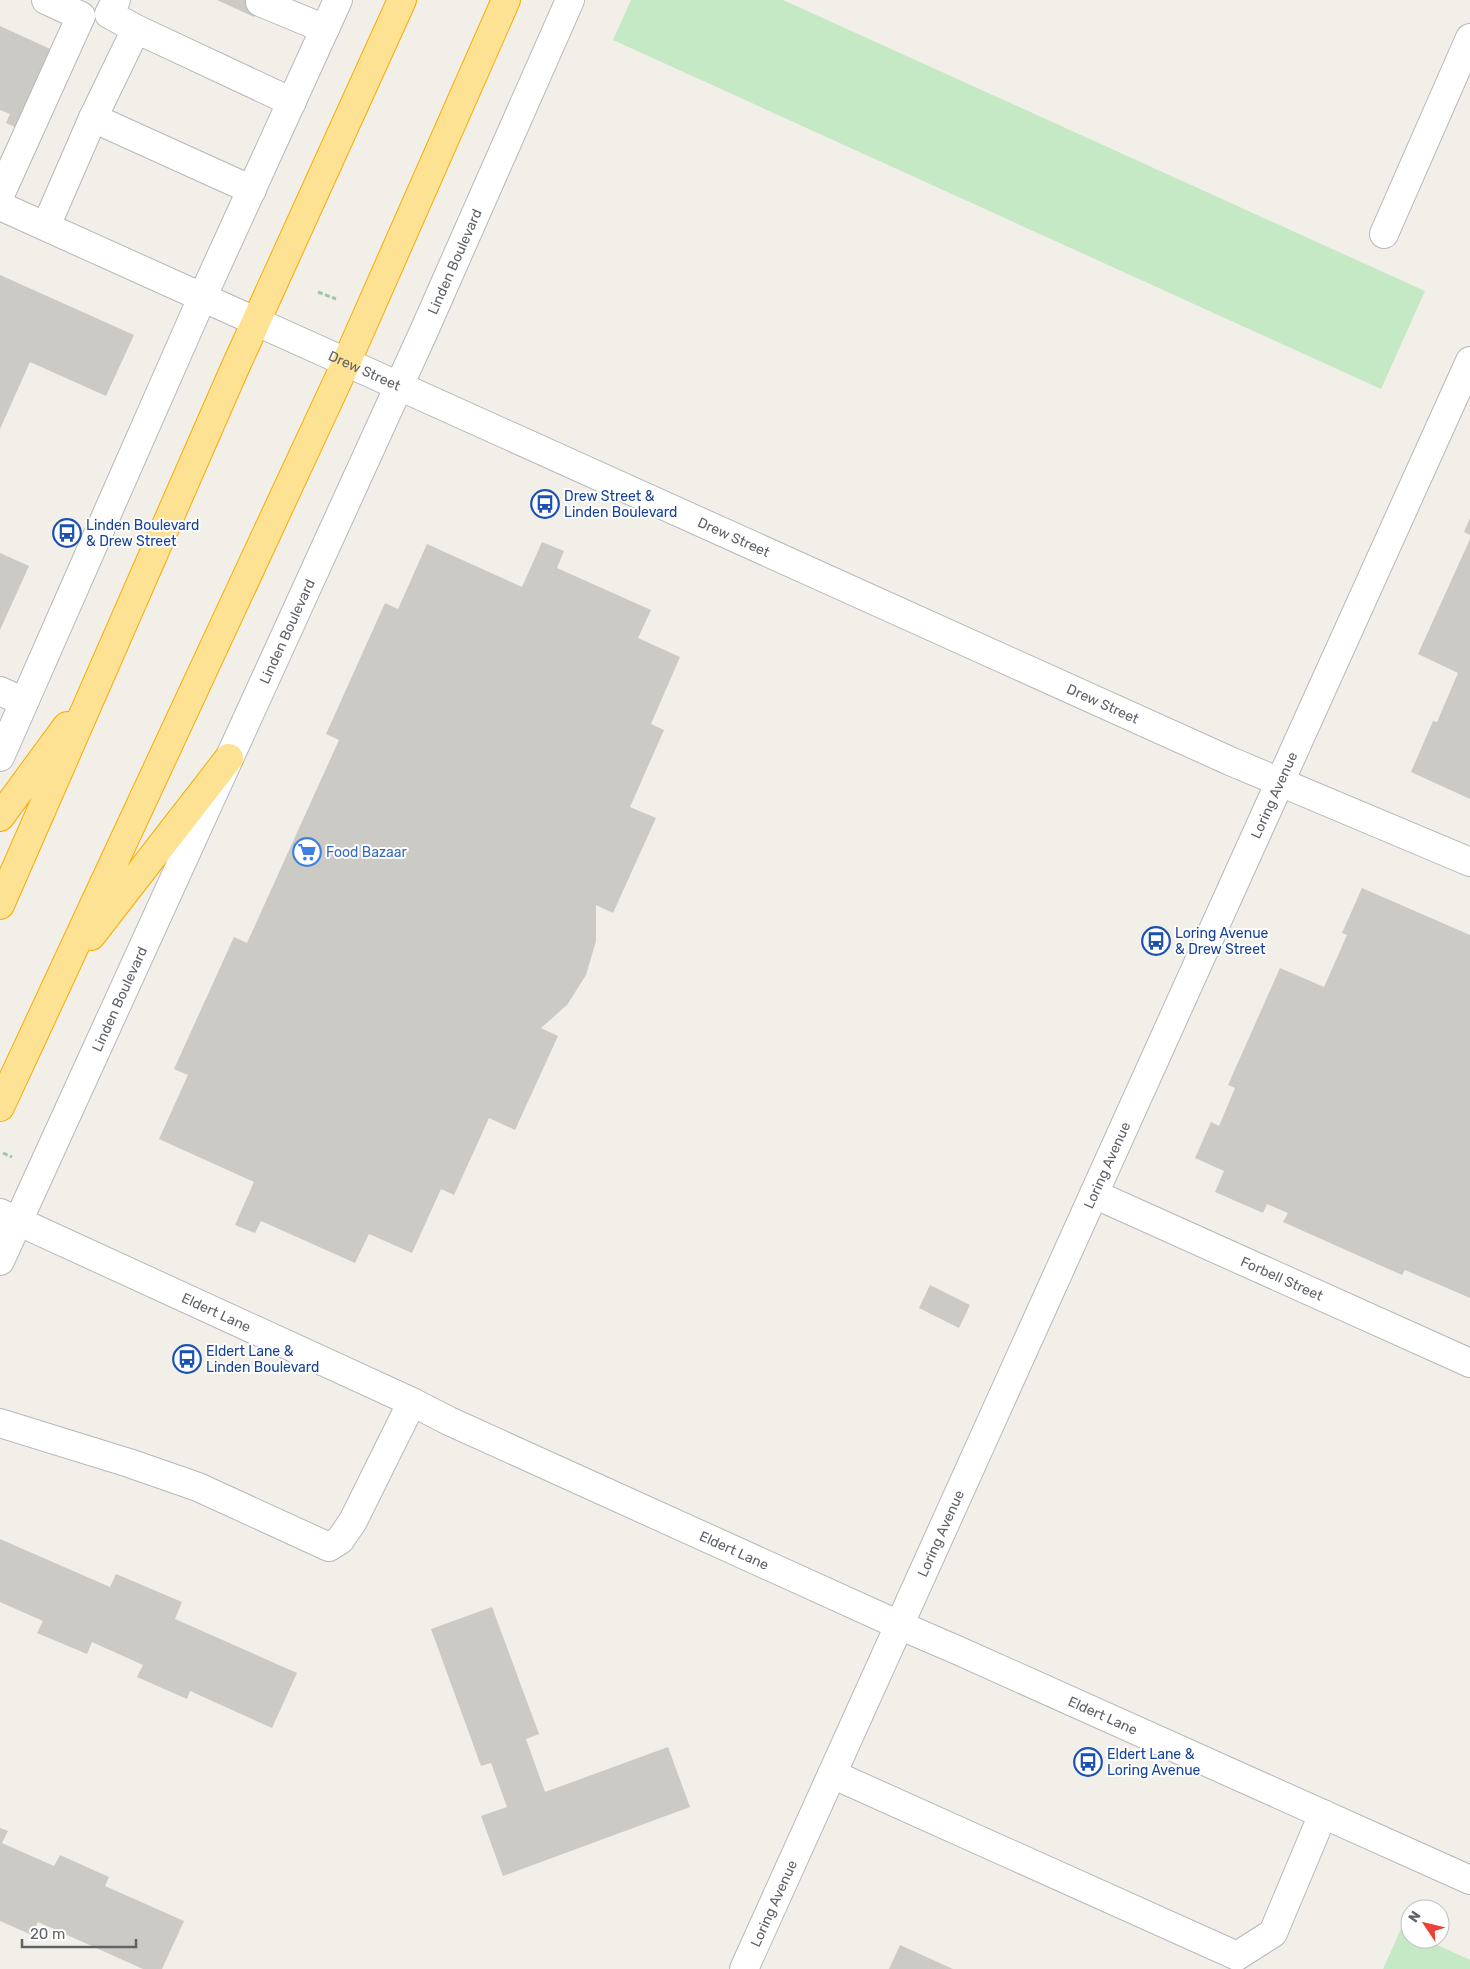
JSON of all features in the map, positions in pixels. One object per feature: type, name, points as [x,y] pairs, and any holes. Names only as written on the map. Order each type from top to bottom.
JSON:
[{"type":"highway","points":[[0,906],[255,322],[402,0]]},
{"type":"highway","points":[[0,1107],[346,363],[506,0]]},
{"type":"highway","points":[[0,816],[96,687]]},
{"type":"highway","points":[[61,975],[229,758]]},
{"type":"street","points":[[0,195],[81,16],[46,0]]},
{"type":"street","points":[[116,0],[109,14],[136,29],[292,102]]},
{"type":"street","points":[[0,757],[12,696],[202,298],[338,0]]},
{"type":"street","name":"Linden Boulevard","points":[[0,1261],[9,1218],[229,758],[398,386],[570,0]]},
{"type":"street","points":[[260,2],[325,29]]},
{"type":"street","points":[[46,226],[92,118],[136,29]]},
{"type":"street","points":[[1384,234],[1470,38]]},
{"type":"street","points":[[92,118],[252,190]]},
{"type":"street","name":"Drew Street","points":[[0,206],[1280,782],[1470,862]]},
{"type":"street","name":"Loring Avenue","points":[[744,1969],[1469,366]]},
{"type":"street","name":"Forbell Street","points":[[1094,1194],[1470,1363]]},
{"type":"street","name":"Eldert Lane","points":[[9,1218],[412,1402],[449,1421],[899,1625],[1470,1880]]},
{"type":"street","points":[[0,1423],[129,1463],[198,1487],[329,1546],[340,1540],[353,1521],[412,1402]]},
{"type":"street","points":[[832,1774],[1238,1956],[1273,1933],[1323,1814]]},
{"type":"path","points":[[318,292],[336,299]]},
{"type":"path","points":[[3,1153],[12,1157]]},
{"type":"green space","points":[[631,0],[783,0],[1425,291],[1381,389],[613,40]]},
{"type":"green space","points":[[1400,1931],[1400,1949],[1446,1949],[1470,1960],[1470,1969],[1383,1969]]},
{"type":"building","points":[[217,0],[261,0],[254,17]]},
{"type":"building","points":[[0,26],[59,53],[24,131],[6,123],[10,114],[0,110]]},
{"type":"building","points":[[0,275],[134,335],[106,396],[30,362],[0,429]]},
{"type":"building","points":[[1470,518],[1470,535],[1464,532]]},
{"type":"building","points":[[1470,539],[1470,799],[1411,772],[1433,721],[1437,722],[1458,673],[1418,654]]},
{"type":"building","points":[[542,542],[564,551],[557,568],[651,610],[638,638],[680,657],[651,724],[664,730],[630,807],[656,818],[613,913],[596,905],[596,941],[586,975],[567,1005],[541,1028],[558,1036],[515,1130],[489,1118],[454,1195],[441,1189],[412,1253],[369,1234],[355,1263],[261,1221],[255,1233],[235,1225],[254,1182],[159,1139],[188,1075],[174,1069],[234,937],[247,943],[339,740],[326,734],[385,603],[398,609],[427,544],[522,587]]},
{"type":"building","points":[[0,553],[29,566],[0,630]]},
{"type":"building","points":[[1362,888],[1470,935],[1470,1298],[1405,1270],[1402,1275],[1283,1222],[1288,1213],[1267,1204],[1263,1213],[1215,1192],[1224,1171],[1195,1158],[1211,1122],[1219,1126],[1235,1088],[1228,1085],[1280,968],[1324,987],[1347,935],[1342,933]]},
{"type":"building","points":[[930,1285],[970,1305],[959,1328],[919,1308]]},
{"type":"building","points":[[0,1539],[110,1587],[116,1574],[182,1602],[175,1619],[297,1673],[272,1728],[190,1691],[187,1699],[137,1677],[143,1665],[92,1642],[87,1654],[37,1633],[43,1621],[0,1602]]},
{"type":"building","points":[[492,1607],[539,1734],[526,1739],[545,1792],[668,1747],[690,1807],[503,1876],[481,1816],[507,1807],[491,1763],[481,1766],[431,1629]]},
{"type":"building","points":[[0,1828],[8,1831],[2,1843],[54,1866],[60,1855],[109,1877],[105,1886],[184,1921],[162,1969],[143,1969],[38,1922],[32,1935],[0,1921]]},
{"type":"building","points":[[900,1945],[953,1969],[889,1969]]},
{"type":"place","name":"Drew Street & Linden Boulevard","points":[[545,504]]},
{"type":"place","name":"Linden Boulevard & Drew Street","points":[[67,533]]},
{"type":"place","name":"Food Bazaar","points":[[307,852]]},
{"type":"place","name":"Loring Avenue & Drew Street","points":[[1156,941]]},
{"type":"place","name":"Eldert Lane & Linden Boulevard","points":[[187,1359]]},
{"type":"place","name":"Eldert Lane & Loring Avenue","points":[[1088,1762]]}]
